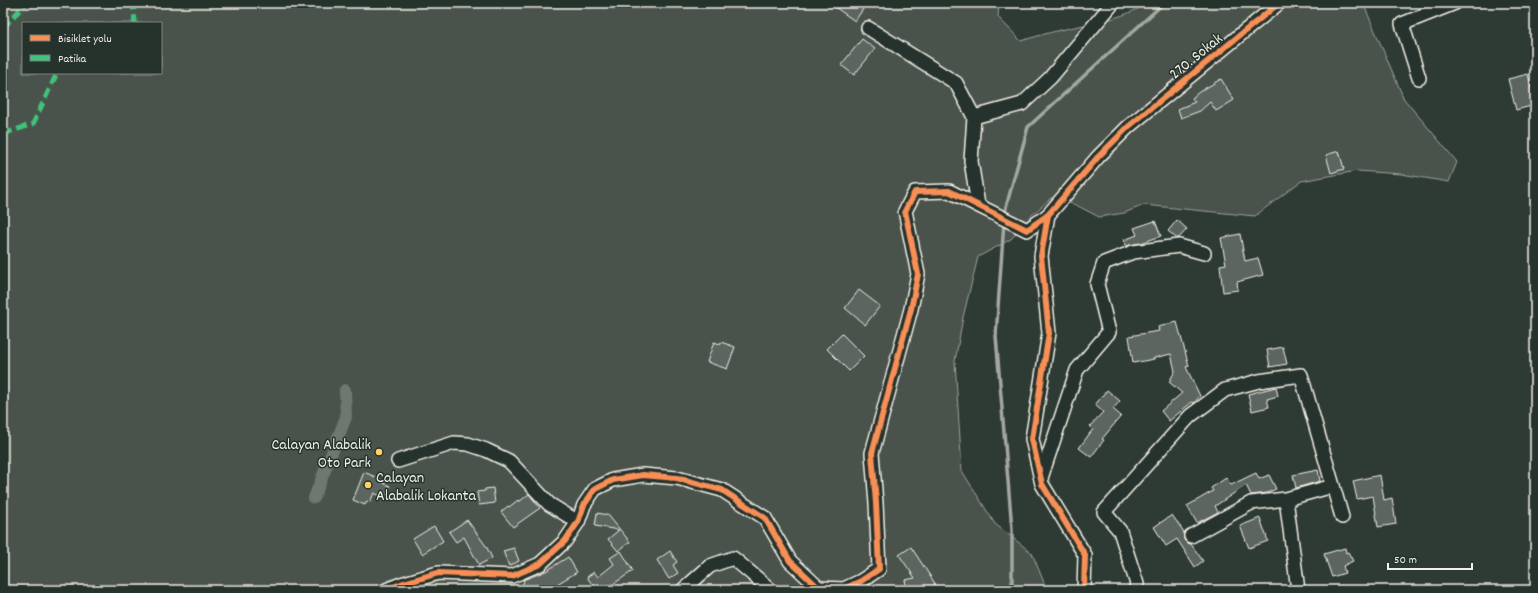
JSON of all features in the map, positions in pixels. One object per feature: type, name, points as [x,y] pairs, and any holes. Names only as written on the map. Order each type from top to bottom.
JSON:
[{"type":"street","points":[[974,117],[1022,104],[1050,78],[1113,3]]},
{"type":"street","name":"270. Sokak","points":[[978,205],[1027,230],[1048,215],[1098,157],[1128,127],[1279,3]]},
{"type":"street","points":[[1419,78],[1402,24],[1455,3]]},
{"type":"street","points":[[868,28],[956,83],[974,117],[971,161],[978,205]]},
{"type":"street","points":[[386,590],[438,573],[512,576],[540,564],[565,541],[578,522],[584,505],[595,489],[613,480],[643,475],[677,478],[722,490],[765,518],[790,561],[820,589],[844,589],[861,581],[878,568],[876,503],[872,453],[911,309],[918,274],[905,210],[915,192],[949,191],[978,205]]},
{"type":"street","points":[[1048,215],[1040,256],[1049,333],[1032,439],[1042,484],[1085,555],[1084,590]]},
{"type":"street","points":[[1041,478],[1077,370],[1109,332],[1097,284],[1104,263],[1133,252],[1179,246],[1204,253]]},
{"type":"street","points":[[1135,590],[1137,584],[1120,531],[1104,512],[1190,416],[1225,390],[1259,381],[1301,375],[1342,517]]},
{"type":"street","points":[[398,461],[454,443],[468,444],[486,450],[509,461],[550,504],[578,522]]},
{"type":"street","points":[[1191,536],[1251,503],[1286,499],[1333,486]]},
{"type":"street","points":[[1286,499],[1298,590]]},
{"type":"street","points":[[684,590],[710,566],[733,558],[771,590]]},
{"type":"shaded area","points":[[3,3],[999,3],[998,17],[1021,41],[1051,32],[1117,17],[1138,9],[1147,3],[1363,3],[1404,99],[1457,162],[1449,182],[1401,174],[1357,171],[1301,181],[1255,216],[1144,205],[1124,213],[1099,217],[1076,205],[1051,198],[1032,215],[1011,239],[978,257],[963,317],[955,361],[962,471],[995,524],[1032,553],[1047,590],[3,590]]},
{"type":"building","points":[[829,3],[867,3],[855,21]]},
{"type":"building","points":[[862,39],[875,49],[854,75],[841,65]]},
{"type":"building","points":[[1528,74],[1535,105],[1516,110],[1508,79]]},
{"type":"building","points":[[1221,79],[1234,100],[1216,111],[1210,102],[1200,111],[1181,118],[1178,109],[1195,102],[1192,98]]},
{"type":"building","points":[[1339,151],[1344,169],[1331,173],[1326,155]]},
{"type":"building","points":[[1177,220],[1187,229],[1179,238],[1176,238],[1168,231]]},
{"type":"building","points":[[1155,221],[1161,236],[1126,246],[1124,240],[1137,235],[1134,228]]},
{"type":"building","points":[[1240,234],[1245,261],[1258,258],[1263,275],[1237,282],[1238,290],[1223,292],[1220,265],[1226,264],[1221,238]]},
{"type":"building","points":[[859,290],[880,306],[865,325],[845,308]]},
{"type":"building","points":[[1177,322],[1189,366],[1186,367],[1200,396],[1194,403],[1192,402],[1169,421],[1161,411],[1182,393],[1169,382],[1175,371],[1171,354],[1133,363],[1129,336],[1159,331],[1158,327]]},
{"type":"building","points":[[842,334],[864,356],[849,371],[827,349]]},
{"type":"building","points":[[714,342],[720,344],[721,342],[735,347],[727,369],[707,362]]},
{"type":"building","points":[[1283,347],[1287,364],[1270,367],[1267,350]]},
{"type":"building","points":[[1276,387],[1278,396],[1267,399],[1269,407],[1252,411],[1248,394]]},
{"type":"building","points":[[1107,390],[1120,401],[1113,409],[1121,416],[1102,439],[1104,440],[1091,457],[1079,448],[1093,429],[1090,426],[1103,412],[1095,405]]},
{"type":"building","points":[[1318,470],[1320,481],[1296,488],[1293,475]]},
{"type":"building","name":"Calayan Alabalik Lokanta","points":[[364,472],[380,479],[379,481],[390,486],[385,498],[374,493],[370,502],[367,501],[365,505],[353,500]]},
{"type":"building","points":[[1256,473],[1259,479],[1269,475],[1276,489],[1267,493],[1251,495],[1246,485],[1215,506],[1218,512],[1197,523],[1187,506],[1213,491],[1211,488],[1226,478],[1231,485]]},
{"type":"building","points":[[1380,475],[1384,500],[1392,498],[1396,524],[1378,527],[1373,496],[1357,499],[1353,481]]},
{"type":"building","points":[[493,488],[495,503],[479,505],[477,492]]},
{"type":"building","points":[[529,494],[540,508],[513,527],[501,512],[518,500],[519,502]]},
{"type":"building","points":[[597,513],[608,515],[630,542],[618,551],[608,539],[619,530],[595,526]]},
{"type":"building","points":[[1172,515],[1184,532],[1184,540],[1191,544],[1203,561],[1195,567],[1177,539],[1166,546],[1154,527]]},
{"type":"building","points":[[1260,518],[1268,541],[1249,548],[1240,526]]},
{"type":"building","points":[[467,520],[486,546],[492,558],[479,565],[464,537],[456,542],[449,532]]},
{"type":"building","points":[[434,526],[443,541],[422,554],[413,539]]},
{"type":"building","points":[[911,547],[934,582],[936,590],[907,590],[905,580],[915,578],[899,555]]},
{"type":"building","points":[[514,548],[519,561],[509,566],[503,551]]},
{"type":"building","points":[[1345,548],[1346,553],[1348,552],[1353,561],[1343,566],[1345,573],[1332,577],[1324,554]]},
{"type":"building","points":[[621,551],[633,571],[604,590],[596,590],[587,577],[594,572],[598,577],[614,564],[610,558]]},
{"type":"building","points":[[670,551],[677,562],[673,565],[678,573],[669,579],[657,560]]},
{"type":"building","points":[[568,557],[577,572],[557,584],[562,590],[517,590],[524,582],[523,580],[546,571]]},
{"type":"waterway","points":[[1005,216],[1006,207],[1028,127],[1164,3]]},
{"type":"waterway","points":[[1004,222],[996,336],[1012,529],[1012,590]]},
{"type":"waterway","points":[[314,498],[346,417],[345,390]]},
{"type":"marked path","points":[[3,28],[26,3]]},
{"type":"marked path","points":[[133,3],[135,22]]},
{"type":"marked path","points":[[3,134],[33,124],[57,74]]},
{"type":"cycle path","points":[[1084,590],[1085,555],[1042,484],[1032,439],[1049,333],[1041,256],[1048,215],[1098,157],[1128,127],[1279,3]]},
{"type":"cycle path","points":[[820,588],[844,589],[861,581],[879,569],[872,453],[911,309],[918,274],[905,211],[915,192],[949,191],[1027,230],[1048,215]]},
{"type":"cycle path","points":[[386,590],[438,573],[512,576],[540,564],[565,541],[578,522],[584,505],[595,489],[613,480],[643,475],[677,478],[722,490],[765,518],[790,561],[821,590]]},
{"type":"place","name":"Calayan Alabalik Oto Park","points":[[379,452]]},
{"type":"place","name":"Calayan Alabalik Lokanta","points":[[368,485]]}]
